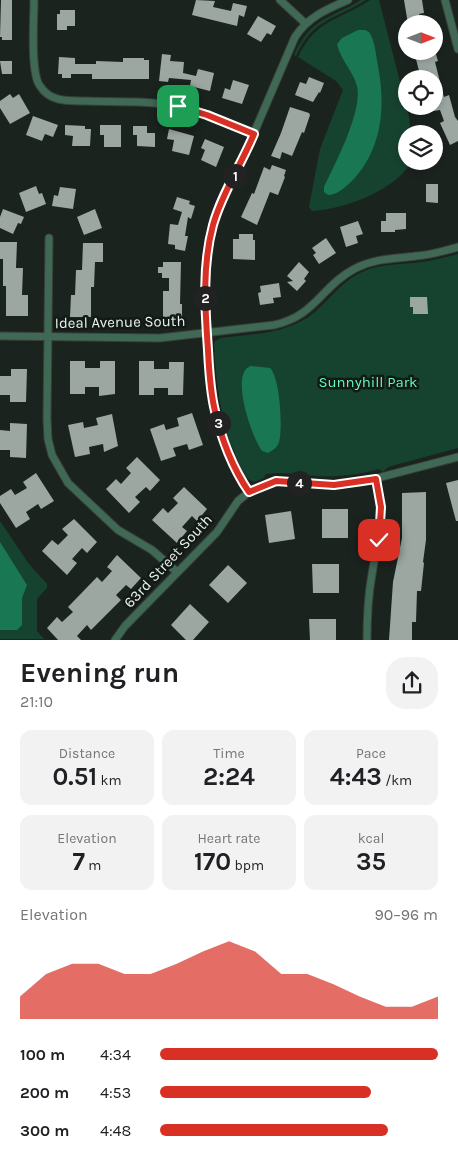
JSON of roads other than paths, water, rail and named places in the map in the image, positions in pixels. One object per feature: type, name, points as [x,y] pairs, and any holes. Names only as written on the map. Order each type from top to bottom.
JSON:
[{"type":"street","points":[[34,0],[35,75],[40,88],[50,96],[65,101],[146,102],[178,106],[207,115],[254,134]]},
{"type":"street","points":[[280,0],[306,24]]},
{"type":"street","points":[[348,0],[325,10],[306,24],[298,33],[290,47],[254,134],[220,206],[210,237],[206,271],[207,333],[211,389],[215,411],[232,460],[249,492],[276,481],[334,485],[376,479],[458,457]]},
{"type":"street","points":[[445,0],[458,49]]},
{"type":"street","points":[[49,238],[48,434],[51,452],[57,466],[72,487],[115,528],[154,552],[177,572]]},
{"type":"street","name":"Ideal Avenue South","points":[[0,336],[154,338],[207,333],[284,322],[306,312],[340,278],[362,265],[384,259],[419,256],[458,248]]},
{"type":"street","points":[[367,640],[369,598],[381,520],[381,505],[376,479]]},
{"type":"street","name":"63rd Street South","points":[[115,640],[125,626],[217,532],[238,501],[249,492]]},
{"type":"park label","name":"Sunnyhill Park","points":[[368,382]]}]
